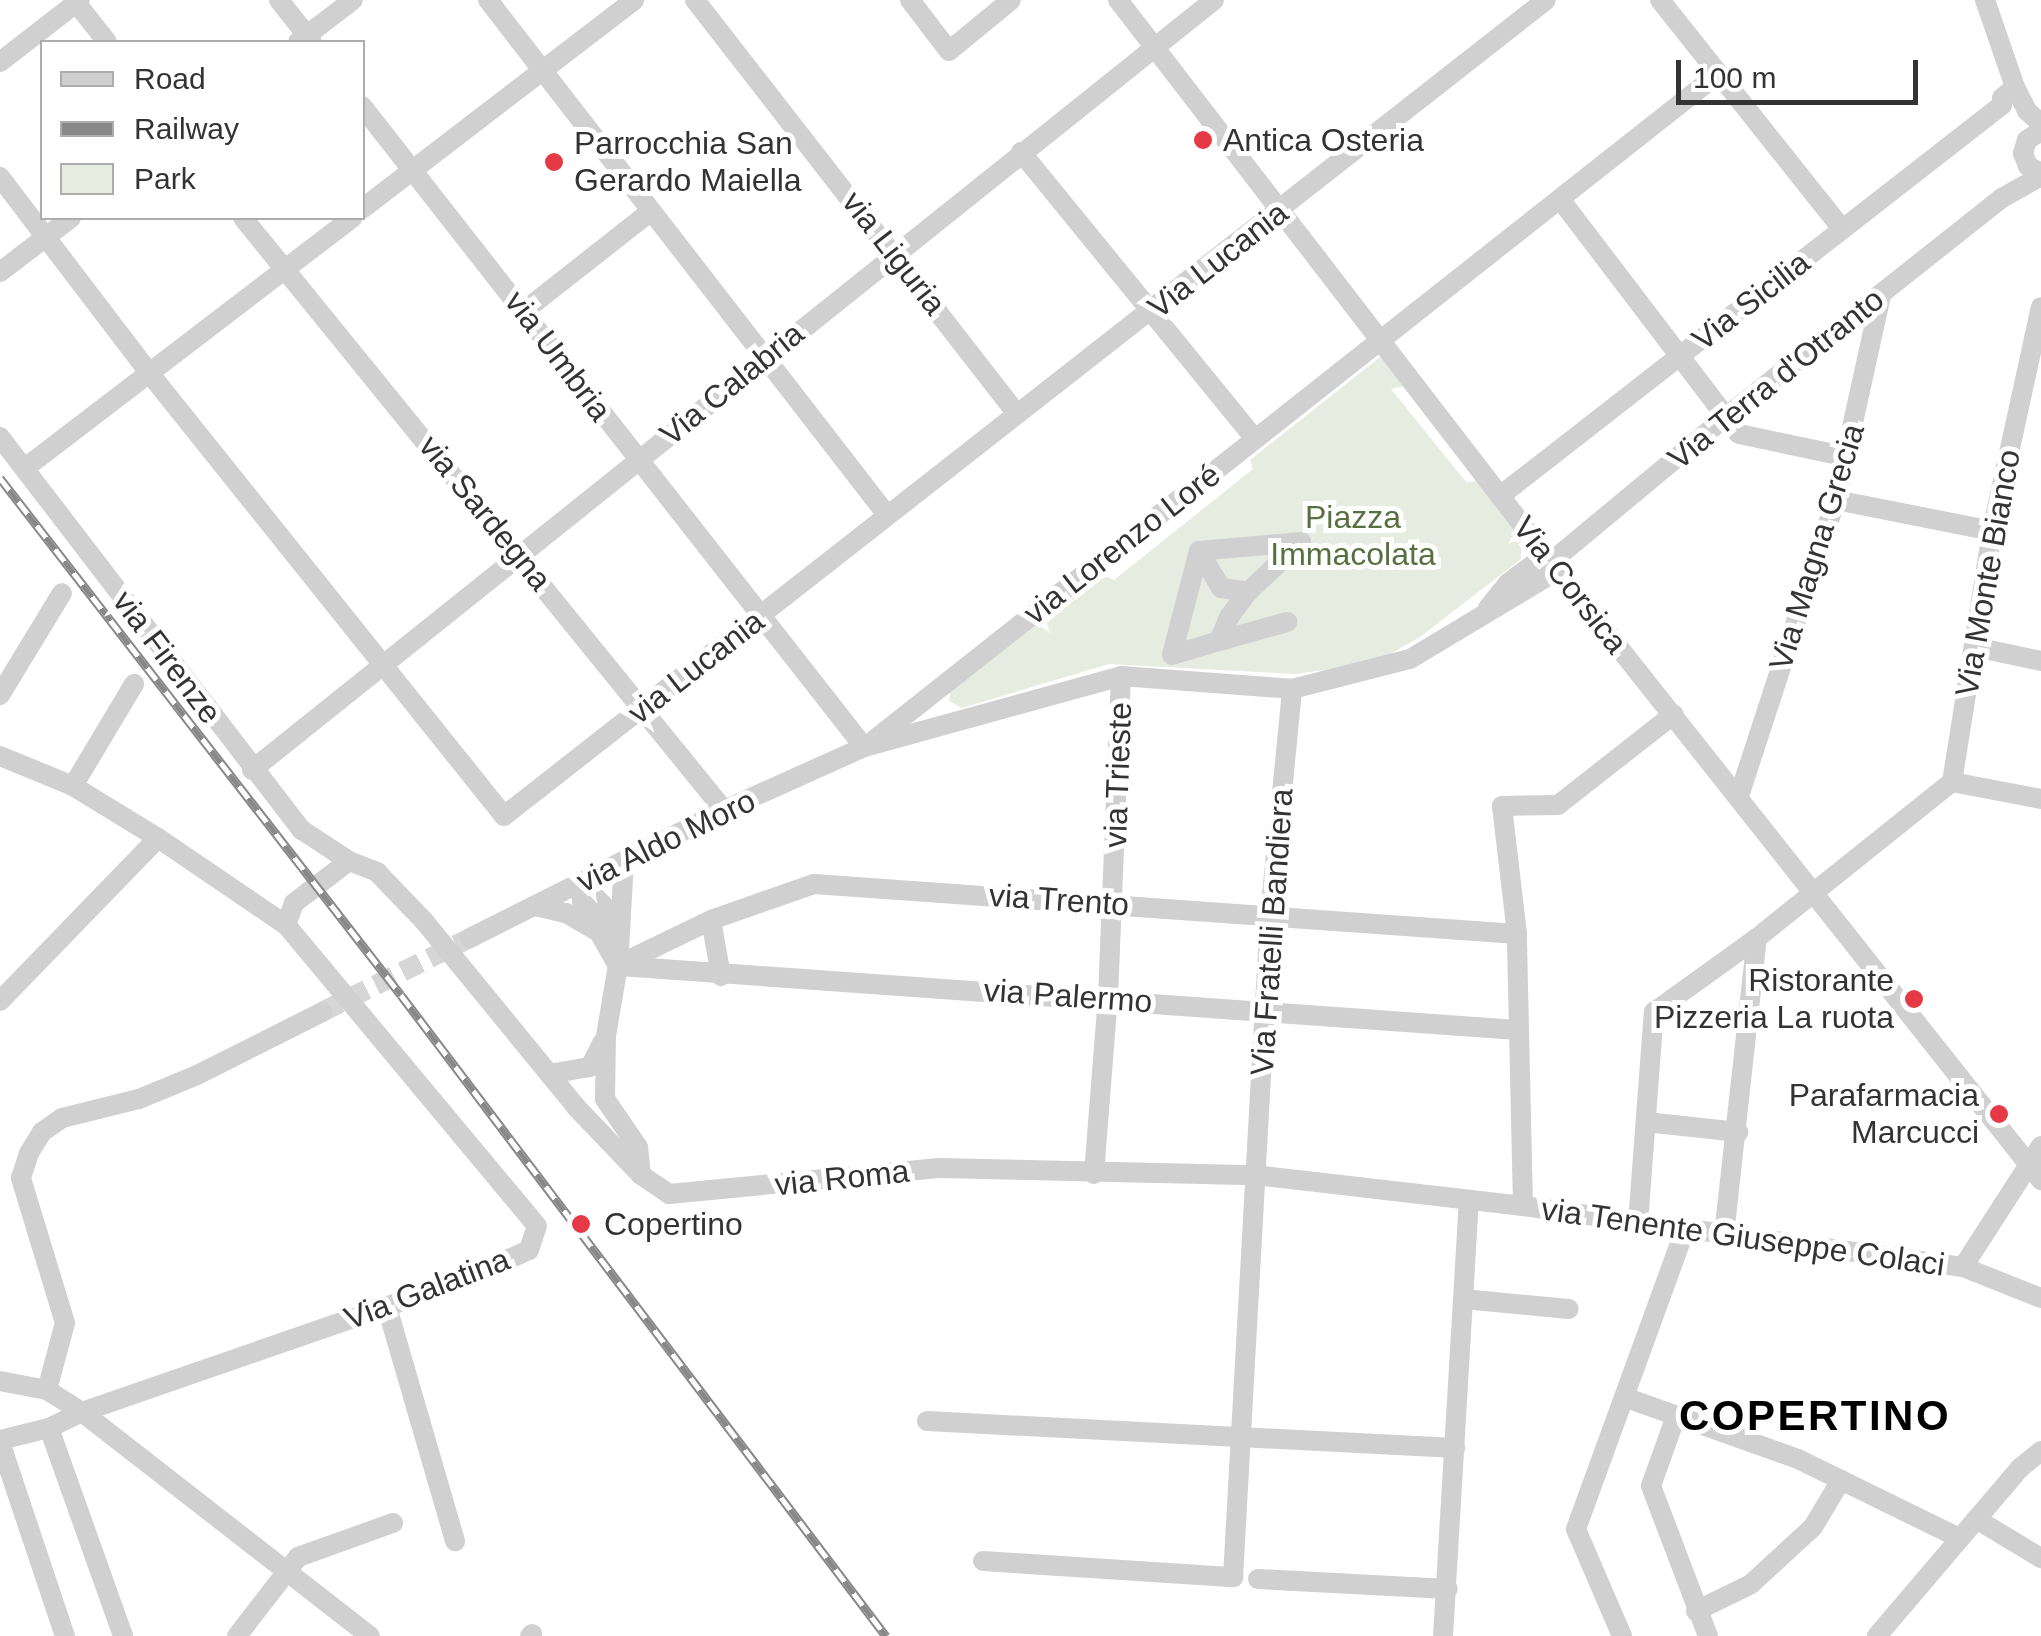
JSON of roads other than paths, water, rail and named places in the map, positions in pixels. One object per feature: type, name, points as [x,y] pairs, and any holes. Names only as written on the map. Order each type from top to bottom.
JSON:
[{"type":"street","points":[[279,0],[306,40],[353,0]]},
{"type":"street","points":[[488,0],[886,516]]},
{"type":"street","points":[[365,207],[634,0]]},
{"type":"street","name":"via Liguria","points":[[695,0],[1017,414]]},
{"type":"street","points":[[910,0],[949,51],[1012,0]]},
{"type":"street","name":"Via Corsica","points":[[1118,0],[1378,340],[2034,1173]]},
{"type":"street","name":"Via Calabria","points":[[252,770],[519,552],[1214,0]]},
{"type":"street","name":"Via Lucania","points":[[886,516],[1280,212],[1546,0]]},
{"type":"street","points":[[1660,0],[1842,230]]},
{"type":"street","points":[[1985,0],[2015,88],[2034,117],[2035,156]]},
{"type":"street","points":[[0,62],[76,1],[105,40]]},
{"type":"street","name":"via Lorenzo Loré","points":[[864,747],[1718,74]]},
{"type":"street","name":"Via Sicilia","points":[[1500,496],[2002,105],[2002,98],[2015,88]]},
{"type":"street","name":"via Umbria","points":[[365,110],[864,747]]},
{"type":"street","points":[[1021,152],[1254,439]]},
{"type":"street","name":"Via Terra d'Otranto","points":[[1292,689],[1410,659],[1480,617],[2002,198],[2035,156]]},
{"type":"street","points":[[0,177],[150,374],[382,664]]},
{"type":"street","points":[[1560,198],[1739,434],[1848,457]]},
{"type":"street","points":[[524,311],[650,212]]},
{"type":"street","points":[[0,272],[68,220]]},
{"type":"street","name":"via Sardegna","points":[[246,220],[519,552],[724,810]]},
{"type":"street","points":[[24,468],[349,220]]},
{"type":"street","name":"Via Magna Grecia","points":[[1739,796],[1836,500],[1881,295]]},
{"type":"street","name":"Via Monte Bianco","points":[[1952,782],[1992,531],[2041,307]]},
{"type":"street","name":"via Firenze","points":[[0,437],[252,770],[302,830],[348,860]]},
{"type":"street","points":[[1836,500],[1992,531]]},
{"type":"street","name":"via Lucania","points":[[382,664],[504,816],[886,516]]},
{"type":"street","points":[[1199,550],[1300,542],[1248,592],[1229,616],[1219,641]]},
{"type":"street","points":[[1199,550],[1221,588],[1248,592]]},
{"type":"street","points":[[1199,550],[1172,655],[1286,622]]},
{"type":"street","points":[[0,695],[62,592]]},
{"type":"street","points":[[1974,647],[2041,661]]},
{"type":"street","points":[[864,747],[1121,676],[1292,689]]},
{"type":"street","name":"via Trieste","points":[[1094,1174],[1108,998],[1121,676]]},
{"type":"street","points":[[72,786],[134,684]]},
{"type":"street","name":"Via Fratelli Bandiera","points":[[983,1560],[1233,1577],[1270,916],[1292,689]]},
{"type":"street","points":[[1523,1206],[1517,934],[1502,806],[1558,804],[1674,714]]},
{"type":"street","name":"via Aldo Moro","points":[[470,938],[724,810],[864,747]]},
{"type":"street","points":[[0,756],[72,786],[158,838],[286,925],[294,903],[348,860]]},
{"type":"street","points":[[1638,1224],[1654,1012],[1758,938],[1952,782],[2041,799]]},
{"type":"street","points":[[0,1002],[158,838]]},
{"type":"street","name":"via Roma","points":[[348,860],[376,872],[424,921],[576,1107],[641,1175],[669,1194],[939,1168],[1255,1175],[1523,1206]]},
{"type":"street","points":[[609,932],[624,862]]},
{"type":"street","points":[[581,883],[607,909],[618,966],[606,1036],[605,1099],[638,1147],[641,1175]]},
{"type":"street","name":"via Trento","points":[[618,966],[712,920],[814,884],[1517,934]]},
{"type":"street","points":[[535,906],[566,913],[609,932]]},
{"type":"street","points":[[712,920],[721,976]]},
{"type":"street","name":"Via Galatina","points":[[0,1441],[50,1428],[82,1412],[387,1306],[529,1250],[536,1226],[286,925]]},
{"type":"street","points":[[1724,1236],[1758,938]]},
{"type":"street","name":"via Palermo","points":[[618,966],[1518,1030]]},
{"type":"street","points":[[47,1390],[65,1323],[22,1178],[28,1154],[42,1132],[62,1118],[139,1100],[322,1012]]},
{"type":"street","points":[[576,1107],[606,1036]]},
{"type":"street","points":[[548,1074],[590,1067]]},
{"type":"street","points":[[576,1107],[605,1099]]},
{"type":"street","points":[[1646,1122],[1738,1132]]},
{"type":"street","points":[[1963,1267],[2034,1173],[2041,1146]]},
{"type":"street","points":[[1443,1636],[1469,1200]]},
{"type":"street","name":"via Tenente Giuseppe Colaci","points":[[1523,1206],[1963,1267],[2041,1298]]},
{"type":"street","points":[[1622,1636],[1576,1528],[1684,1230]]},
{"type":"street","points":[[1464,1299],[1569,1308]]},
{"type":"street","points":[[387,1306],[455,1541]]},
{"type":"street","points":[[0,1381],[47,1390],[82,1412],[370,1636]]},
{"type":"street","points":[[1624,1398],[1841,1480],[1959,1538]]},
{"type":"street","points":[[1676,1416],[1651,1486],[1708,1636]]},
{"type":"street","points":[[926,1421],[1455,1448]]},
{"type":"street","points":[[50,1428],[124,1636]]},
{"type":"street","points":[[0,1441],[65,1636]]},
{"type":"street","points":[[1878,1636],[1959,1538],[2041,1451]]},
{"type":"street","points":[[1696,1611],[1751,1584],[1813,1527],[1841,1480]]},
{"type":"street","points":[[1976,1519],[2041,1558]]},
{"type":"street","points":[[237,1636],[298,1557],[393,1523]]},
{"type":"street","points":[[1258,1579],[1448,1589]]},
{"type":"tunnel","points":[[322,1012],[470,938]]},
{"type":"railway","points":[[0,478],[401,995],[886,1636]]},
{"type":"place","name":"Antica Osteria","points":[[1203,140]]},
{"type":"place","name":"Parrocchia San Gerardo Maiella","points":[[554,162]]},
{"type":"place","name":"Ristorante Pizzeria La ruota","points":[[1914,999]]},
{"type":"place","name":"Parafarmacia Marcucci","points":[[1999,1114]]},
{"type":"place","name":"Copertino","points":[[581,1224]]},
{"type":"district","name":"COPERTINO","points":[[1815,1416]]},
{"type":"park label","name":"Piazza Immacolata","points":[[1353,536]]}]
